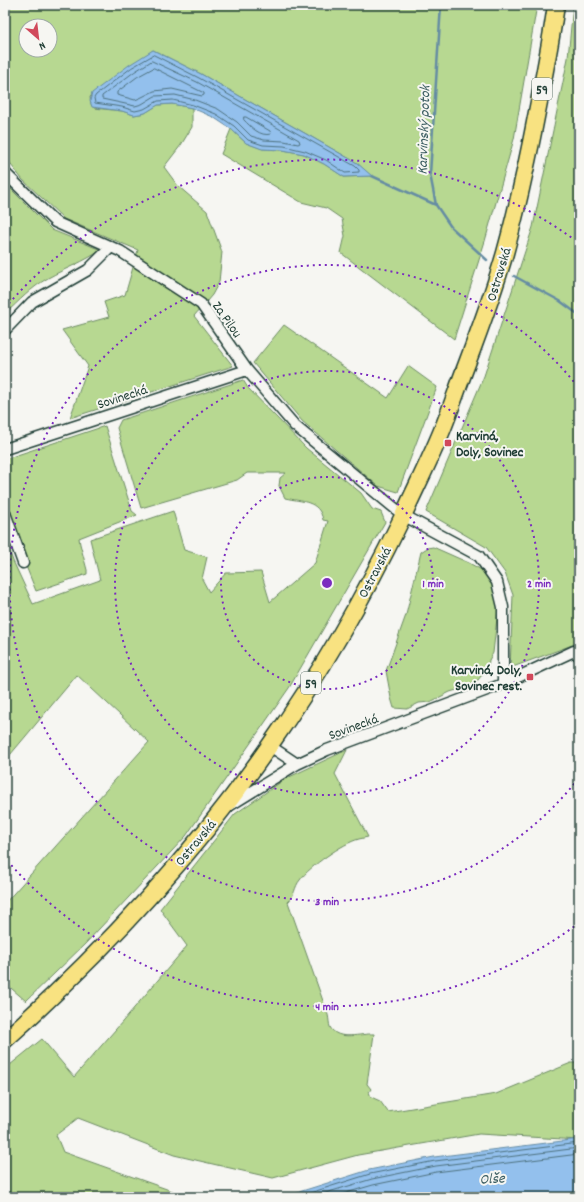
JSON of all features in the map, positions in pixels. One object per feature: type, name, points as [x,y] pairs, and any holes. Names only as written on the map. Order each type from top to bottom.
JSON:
[{"type":"main road","name":"Ostravská","points":[[5,1040],[65,984],[114,934],[188,851],[221,811],[270,746],[327,657],[367,586],[403,515],[443,429],[482,324],[502,262],[519,201],[556,5]]},
{"type":"street","name":"Za Pilou","points":[[5,173],[55,222],[120,252],[201,304],[247,370],[295,426],[403,515]]},
{"type":"street","points":[[5,330],[32,302],[88,270],[111,247]]},
{"type":"street","name":"Sovinecká","points":[[5,449],[247,370]]},
{"type":"street","points":[[5,513],[23,563]]},
{"type":"street","points":[[403,515],[479,556],[498,582],[503,607],[502,684]]},
{"type":"street","name":"Sovinecká","points":[[221,811],[297,764],[327,750],[502,684],[574,651],[579,656]]},
{"type":"street","points":[[270,746],[297,764]]},
{"type":"green space","points":[[5,5],[537,5],[514,139],[485,241],[454,339],[341,253],[345,236],[342,219],[326,208],[301,202],[221,154],[231,129],[246,143],[263,149],[283,150],[304,154],[324,164],[344,177],[371,176],[357,163],[201,74],[153,50],[90,97],[91,104],[94,108],[122,111],[134,115],[145,113],[158,105],[172,104],[192,108],[192,127],[181,145],[164,167],[178,186],[207,211],[222,252],[219,282],[212,295],[194,316],[233,366],[70,418],[88,366],[62,330],[109,317],[104,302],[125,295],[138,250],[64,219],[22,179],[11,165],[5,150]]},
{"type":"green space","points":[[573,5],[579,5],[579,640],[575,644],[510,668],[513,595],[505,573],[486,547],[426,512],[484,376],[533,227],[568,58]]},
{"type":"green space","points":[[5,183],[52,230],[101,250],[55,274],[36,286],[5,314]]},
{"type":"green space","points":[[284,325],[388,398],[408,366],[437,387],[398,492],[378,486],[302,421],[253,363]]},
{"type":"green space","points":[[243,380],[248,388],[306,448],[361,493],[372,509],[381,512],[385,522],[289,688],[186,836],[85,944],[26,1001],[5,983],[5,903],[149,742],[77,675],[5,761],[5,539],[13,561],[33,604],[100,580],[90,539],[173,511],[184,550],[207,557],[202,579],[209,592],[226,573],[261,572],[270,602],[315,563],[328,521],[323,520],[318,509],[314,505],[303,501],[285,498],[279,486],[280,478],[286,473],[247,473],[237,480],[141,508],[117,428],[121,420]]},
{"type":"green space","points":[[105,426],[132,511],[137,515],[79,538],[87,574],[36,591],[5,514],[5,459]]},
{"type":"green space","points":[[433,547],[469,563],[487,573],[496,590],[498,609],[493,653],[489,660],[488,667],[478,680],[467,687],[450,692],[430,702],[419,703],[407,709],[394,708],[386,671],[406,615],[421,552],[427,548]]},
{"type":"green space","points":[[347,750],[335,774],[368,837],[352,841],[344,845],[318,862],[300,880],[288,902],[328,1015],[330,1027],[334,1032],[344,1036],[374,1034],[367,1084],[371,1089],[369,1092],[371,1097],[380,1101],[388,1112],[496,1094],[571,1063],[579,1063],[579,1140],[479,1134],[358,1155],[273,1178],[174,1155],[78,1118],[56,1135],[63,1152],[189,1197],[5,1197],[5,1069],[42,1039],[74,1077],[187,946],[160,909],[235,814],[285,779]]},
{"type":"water","points":[[153,50],[201,74],[357,163],[372,176],[344,177],[324,164],[304,154],[283,150],[262,149],[246,143],[231,129],[213,117],[192,108],[172,104],[158,105],[145,113],[134,115],[122,111],[92,107],[90,101],[92,93],[129,65]]},
{"type":"water","name":"Olše","points":[[579,1139],[579,1197],[288,1197],[302,1191],[369,1170],[434,1157]]},
{"type":"waterway","name":"Karvinský potok","points":[[441,5],[430,174],[436,205],[451,227],[487,260]]},
{"type":"waterway","points":[[372,176],[436,205]]},
{"type":"waterway","name":"Karvinský potok","points":[[514,276],[560,301],[579,315]]},
{"type":"place","name":"Karviná, Doly, Sovinec","points":[[448,443]]},
{"type":"place","name":"Karviná, Doly, Sovinec rest.","points":[[530,677]]}]
